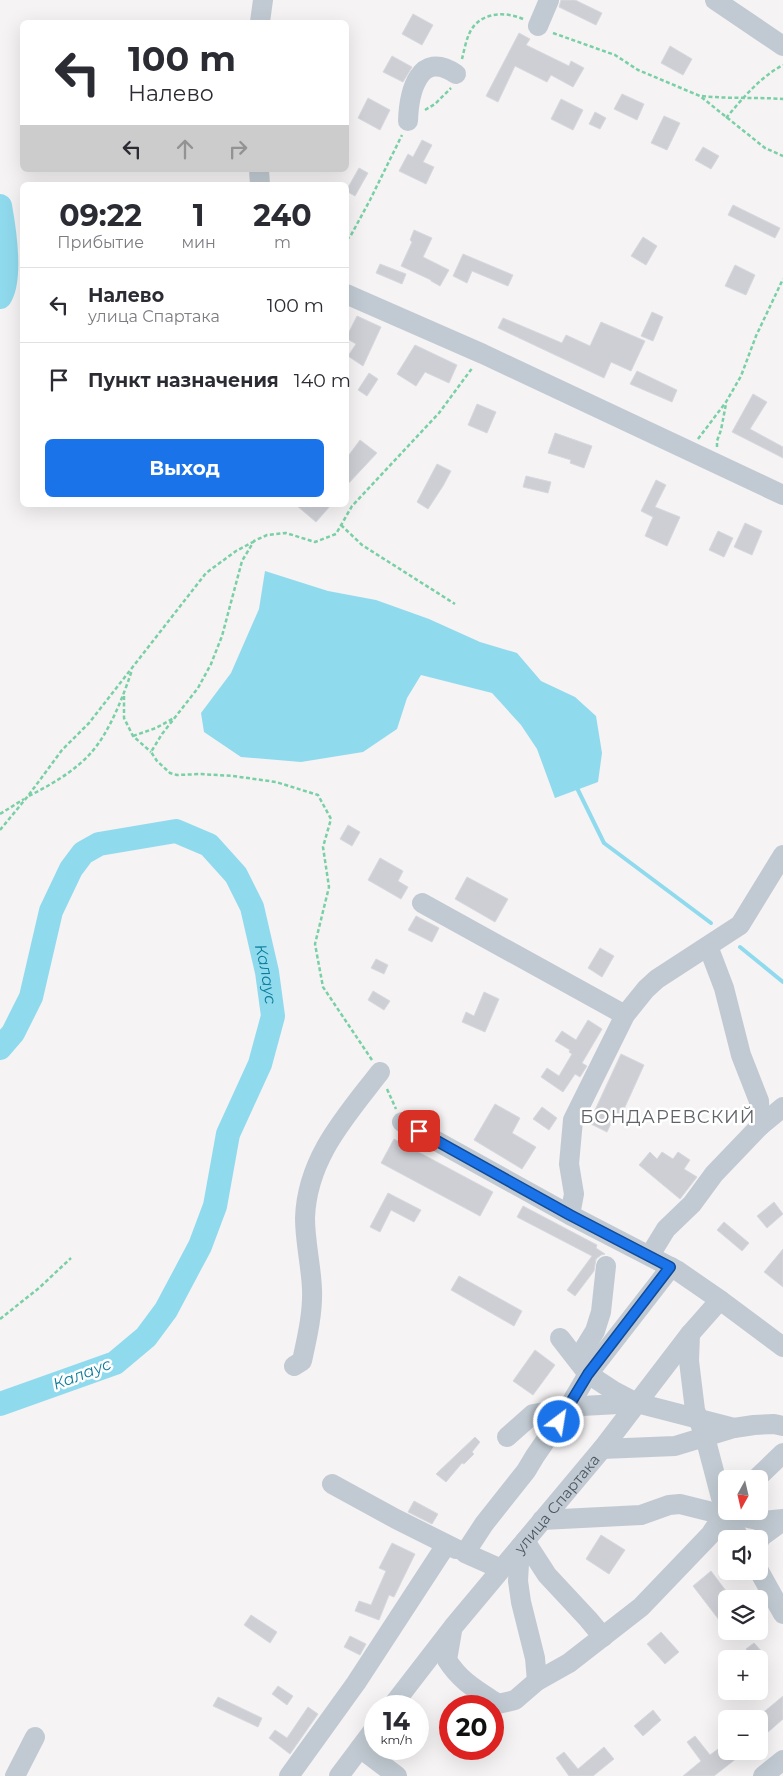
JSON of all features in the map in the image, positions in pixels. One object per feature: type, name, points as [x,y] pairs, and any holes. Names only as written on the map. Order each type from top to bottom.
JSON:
[{"type":"street","points":[[260,20],[263,0]]},
{"type":"street","points":[[538,26],[549,0]]},
{"type":"street","points":[[715,0],[783,46]]},
{"type":"street","points":[[408,121],[410,99],[414,84],[424,70],[435,66],[447,68],[456,74]]},
{"type":"street","points":[[349,295],[483,354],[783,495]]},
{"type":"street","points":[[570,1215],[574,1194],[569,1164],[573,1120],[625,1015],[646,989],[657,979],[740,925],[783,855]]},
{"type":"street","points":[[422,903],[625,1015]]},
{"type":"street","points":[[708,946],[724,988],[741,1055],[759,1101],[760,1126]]},
{"type":"street","points":[[294,1366],[302,1361],[309,1330],[312,1292],[305,1216],[311,1182],[321,1152],[339,1125],[380,1072]]},
{"type":"street","points":[[650,1255],[666,1229],[692,1204],[714,1174],[760,1126],[783,1107]]},
{"type":"street","points":[[402,1122],[570,1215],[650,1255],[720,1300],[783,1347]]},
{"type":"street","points":[[584,1369],[584,1350],[595,1331],[601,1312],[606,1266]]},
{"type":"street","points":[[465,1553],[484,1524],[526,1471],[568,1408],[584,1369],[670,1267]]},
{"type":"street","name":"улица Спартака","points":[[400,1695],[453,1626],[602,1449],[690,1334],[720,1300]]},
{"type":"street","points":[[690,1334],[689,1362],[695,1410],[718,1485]]},
{"type":"street","points":[[560,1338],[584,1369],[614,1391],[637,1403],[701,1428],[734,1428],[768,1424],[783,1426]]},
{"type":"street","points":[[508,1437],[533,1414],[568,1408],[637,1403]]},
{"type":"street","points":[[602,1449],[675,1446],[701,1428]]},
{"type":"street","points":[[765,1470],[783,1453]]},
{"type":"street","points":[[332,1484],[446,1545],[501,1569]]},
{"type":"street","points":[[542,1520],[641,1515],[668,1505],[680,1504],[718,1512]]},
{"type":"street","points":[[453,1626],[447,1660],[455,1674],[498,1704],[515,1700],[537,1682],[569,1663],[641,1607],[710,1535],[720,1520]]},
{"type":"street","points":[[758,1520],[781,1524]]},
{"type":"street","points":[[768,1532],[781,1524]]},
{"type":"street","points":[[522,1544],[547,1575],[603,1637]]},
{"type":"street","points":[[522,1544],[518,1581],[521,1602],[535,1658],[537,1682]]},
{"type":"street","points":[[289,1776],[356,1683],[446,1545]]},
{"type":"street","points":[[764,1580],[783,1614]]},
{"type":"street","points":[[15,1776],[35,1737]]},
{"type":"street","points":[[339,1776],[364,1743]]},
{"type":"street","points":[[360,1748],[397,1776]]},
{"type":"street","points":[[763,1776],[783,1760]]},
{"type":"path","points":[[349,237],[370,200],[408,121],[435,104],[451,89],[469,33],[476,22],[497,14],[513,15],[563,38],[614,55],[638,70],[700,96],[728,99],[744,97],[783,99]]},
{"type":"path","points":[[726,118],[756,85],[783,65]]},
{"type":"path","points":[[700,96],[765,148],[783,156]]},
{"type":"path","points":[[688,452],[726,401],[741,376],[756,336],[783,279]]},
{"type":"path","points":[[0,830],[62,750],[89,723],[206,573],[236,551],[267,535],[286,533],[315,542],[336,534],[352,506],[439,413],[483,354]]},
{"type":"path","points":[[719,466],[716,441],[721,430],[726,401]]},
{"type":"path","points":[[341,525],[362,545],[455,604]]},
{"type":"path","points":[[151,752],[198,688],[211,664],[222,636],[242,560],[254,541]]},
{"type":"path","points":[[0,814],[55,782],[90,754],[112,721],[125,693],[134,666]]},
{"type":"path","points":[[125,693],[124,718],[133,736],[170,773],[177,775],[225,776],[276,782],[318,795],[331,819],[323,847],[329,887],[315,944],[323,987],[380,1072],[402,1122]]},
{"type":"path","points":[[133,736],[156,728],[175,718]]},
{"type":"path","points":[[0,1319],[39,1288],[71,1258]]},
{"type":"water","points":[[265,571],[328,591],[376,600],[429,619],[480,642],[517,653],[541,681],[575,697],[596,716],[602,753],[598,782],[555,798],[537,749],[521,725],[492,693],[421,675],[407,698],[397,729],[363,752],[301,762],[241,757],[204,732],[201,713],[231,673],[259,609]]},
{"type":"building","points":[[561,0],[575,0],[602,13],[596,25],[559,7]]},
{"type":"building","points":[[413,14],[433,25],[422,45],[402,34]]},
{"type":"building","points":[[519,33],[530,39],[526,45],[569,66],[571,61],[584,68],[573,87],[551,75],[547,82],[515,66],[498,102],[486,96]]},
{"type":"building","points":[[670,46],[692,59],[683,75],[661,63]]},
{"type":"building","points":[[392,56],[412,67],[403,82],[383,72]]},
{"type":"building","points":[[622,94],[644,104],[637,120],[614,109]]},
{"type":"building","points":[[368,98],[390,110],[380,130],[358,118]]},
{"type":"building","points":[[561,99],[583,110],[573,130],[551,119]]},
{"type":"building","points":[[595,112],[606,118],[600,129],[589,124]]},
{"type":"building","points":[[664,116],[680,123],[667,150],[651,143]]},
{"type":"building","points":[[422,140],[432,145],[423,162],[434,167],[426,184],[399,171],[408,154],[413,157]]},
{"type":"building","points":[[703,147],[719,156],[711,169],[695,160]]},
{"type":"building","points":[[359,168],[368,173],[355,196],[349,193],[349,186]]},
{"type":"building","points":[[733,205],[780,228],[775,238],[728,215]]},
{"type":"building","points":[[414,230],[432,238],[423,257],[449,270],[440,286],[401,266],[412,242],[410,240]]},
{"type":"building","points":[[643,237],[657,246],[646,265],[631,256]]},
{"type":"building","points":[[463,254],[513,275],[508,286],[472,271],[467,283],[453,276]]},
{"type":"building","points":[[380,264],[406,274],[402,284],[376,273]]},
{"type":"building","points":[[735,265],[755,275],[746,295],[725,286]]},
{"type":"building","points":[[652,312],[663,317],[653,341],[641,336]]},
{"type":"building","points":[[357,316],[381,327],[363,366],[349,357],[356,344],[349,340],[349,332]]},
{"type":"building","points":[[503,318],[562,343],[566,335],[590,346],[601,322],[645,341],[631,371],[611,362],[604,378],[498,328]]},
{"type":"building","points":[[415,345],[457,365],[449,383],[425,372],[416,386],[397,374]]},
{"type":"building","points":[[637,371],[677,390],[672,402],[630,384]]},
{"type":"building","points":[[369,373],[378,379],[367,396],[358,390]]},
{"type":"building","points":[[753,394],[767,402],[750,429],[783,447],[783,458],[732,432]]},
{"type":"building","points":[[477,404],[496,412],[487,433],[468,425]]},
{"type":"building","points":[[555,433],[592,446],[584,468],[570,463],[571,460],[548,453]]},
{"type":"building","points":[[360,440],[377,453],[349,483],[349,455]]},
{"type":"building","points":[[437,464],[451,471],[428,509],[417,502]]},
{"type":"building","points":[[526,476],[551,482],[548,493],[523,487]]},
{"type":"building","points":[[656,480],[666,485],[655,507],[680,517],[667,546],[645,536],[653,517],[641,511]]},
{"type":"building","points":[[298,507],[329,507],[316,522]]},
{"type":"building","points":[[745,523],[762,531],[752,555],[734,547]]},
{"type":"building","points":[[718,531],[733,538],[724,557],[709,550]]},
{"type":"building","points":[[348,825],[360,832],[352,846],[340,839]]},
{"type":"building","points":[[380,858],[403,871],[398,881],[408,887],[401,899],[368,880]]},
{"type":"building","points":[[467,877],[508,899],[495,922],[455,899]]},
{"type":"building","points":[[416,916],[439,928],[432,942],[408,930]]},
{"type":"building","points":[[600,948],[614,956],[602,977],[588,968]]},
{"type":"building","points":[[376,959],[388,965],[384,974],[371,968]]},
{"type":"building","points":[[373,991],[390,1001],[384,1010],[368,1000]]},
{"type":"building","points":[[484,992],[499,999],[485,1032],[462,1022],[466,1012],[474,1016]]},
{"type":"building","points":[[588,1020],[602,1029],[582,1063],[587,1066],[580,1077],[575,1074],[563,1092],[541,1077],[547,1068],[559,1076],[572,1054],[569,1052],[570,1050],[555,1041],[562,1031],[576,1040]]},
{"type":"building","points":[[621,1054],[644,1065],[620,1118],[599,1110],[612,1121],[607,1132],[589,1123]]},
{"type":"building","points":[[495,1104],[520,1118],[512,1133],[536,1147],[522,1169],[474,1140]]},
{"type":"building","points":[[542,1107],[557,1118],[549,1130],[533,1119]]},
{"type":"building","points":[[394,1139],[493,1192],[480,1216],[381,1163]]},
{"type":"building","points":[[650,1152],[657,1159],[662,1152],[673,1159],[678,1152],[690,1160],[684,1169],[697,1177],[680,1199],[639,1165]]},
{"type":"building","points":[[388,1193],[421,1210],[414,1222],[391,1210],[380,1232],[370,1227]]},
{"type":"building","points":[[774,1202],[783,1214],[767,1228],[757,1216]]},
{"type":"building","points":[[523,1206],[597,1245],[596,1248],[605,1254],[596,1259],[594,1271],[575,1296],[567,1290],[592,1256],[517,1217]]},
{"type":"building","points":[[724,1222],[749,1243],[742,1251],[717,1230]]},
{"type":"building","points":[[783,1249],[783,1287],[764,1272]]},
{"type":"building","points":[[459,1276],[522,1311],[514,1326],[451,1290]]},
{"type":"building","points":[[535,1350],[555,1365],[533,1395],[513,1381]]},
{"type":"building","points":[[475,1437],[480,1442],[472,1452],[474,1454],[464,1464],[462,1463],[446,1482],[436,1474]]},
{"type":"building","points":[[414,1501],[438,1514],[432,1524],[408,1512]]},
{"type":"building","points":[[601,1535],[625,1550],[609,1574],[586,1559]]},
{"type":"building","points":[[392,1543],[415,1554],[394,1597],[389,1595],[379,1620],[355,1611],[359,1601],[371,1605],[386,1571],[379,1568]]},
{"type":"building","points":[[711,1571],[725,1590],[718,1590],[718,1619],[693,1586]]},
{"type":"building","points":[[251,1615],[277,1632],[270,1643],[244,1625]]},
{"type":"building","points":[[661,1632],[679,1652],[665,1664],[647,1644]]},
{"type":"building","points":[[350,1636],[366,1644],[360,1655],[344,1647]]},
{"type":"building","points":[[754,1643],[760,1650],[747,1650]]},
{"type":"building","points":[[278,1686],[293,1696],[287,1705],[272,1694]]},
{"type":"building","points":[[783,1696],[783,1719],[768,1732],[768,1710],[766,1710]]},
{"type":"building","points":[[218,1697],[262,1718],[258,1727],[213,1706]]},
{"type":"building","points":[[308,1707],[318,1714],[290,1754],[269,1738],[275,1730],[287,1738]]},
{"type":"building","points":[[653,1710],[661,1720],[643,1736],[634,1726]]},
{"type":"building","points":[[695,1736],[710,1755],[718,1749],[718,1760],[734,1760],[714,1776],[683,1776],[701,1761],[687,1742]]},
{"type":"building","points":[[604,1747],[614,1759],[593,1776],[569,1776],[556,1758],[564,1752],[578,1769]]},
{"type":"waterway","name":"Калаус","points":[[0,206],[5,240],[6,266],[4,289],[0,297]]},
{"type":"waterway","points":[[576,786],[604,843],[711,923]]},
{"type":"waterway","name":"Калаус","points":[[0,1048],[13,1033],[31,997],[51,911],[71,869],[83,853],[99,844],[176,831],[209,845],[236,875],[252,907],[267,972],[273,1016],[260,1064],[228,1134],[215,1206],[200,1246],[166,1310],[146,1337],[115,1363],[0,1404]]},
{"type":"waterway","points":[[740,947],[783,982]]},
{"type":"district","name":"БОНДАРЕВСКИЙ","points":[[668,1117]]},
{"type":"route","points":[[419,1131],[570,1215],[670,1267],[588,1374],[559,1422]]}]
